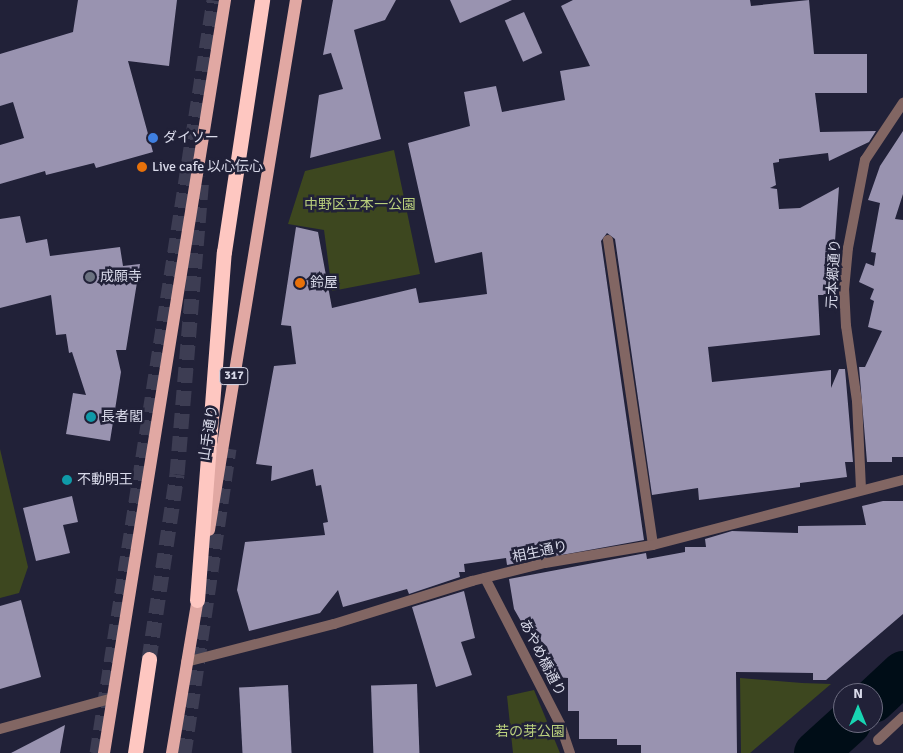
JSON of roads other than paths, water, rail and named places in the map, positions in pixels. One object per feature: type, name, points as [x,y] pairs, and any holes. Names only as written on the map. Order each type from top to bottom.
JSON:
[{"type":"highway","points":[[197,600],[224,252],[262,0]]},
{"type":"highway","points":[[135,753],[149,659]]},
{"type":"main road","points":[[104,753],[225,0]]},
{"type":"main road","name":"山手通り","points":[[172,753],[296,0]]},
{"type":"street","name":"元本郷通り","points":[[861,489],[857,401],[846,326],[844,290],[848,248],[865,160],[903,103]]},
{"type":"street","points":[[608,240],[653,544]]},
{"type":"street","name":"相生通り","points":[[186,662],[334,624],[485,578],[545,564],[653,544],[848,492],[903,480]]},
{"type":"street","name":"あやめ橋通り","points":[[485,578],[560,724],[570,753]]},
{"type":"street","points":[[0,729],[113,698]]},
{"type":"street","points":[[878,740],[903,717]]},
{"type":"waterway","points":[[883,692],[903,673]]},
{"type":"waterway","points":[[816,753],[838,733]]},
{"type":"tunnel","points":[[97,753],[214,0]]},
{"type":"tunnel","points":[[149,659],[177,474],[202,176]]},
{"type":"tunnel","points":[[184,753],[229,448]]},
{"type":"place","name":"ダイソー","points":[[153,138]]},
{"type":"place","name":"Live cafe 以心伝心","points":[[142,167]]},
{"type":"place","name":"成願寺","points":[[90,277]]},
{"type":"place","name":"鈴屋","points":[[300,283]]},
{"type":"place","name":"長者閣","points":[[91,417]]},
{"type":"place","name":"不動明王","points":[[67,480]]},
{"type":"park label","name":"中野区立本一公園","points":[[360,205]]},
{"type":"park label","name":"若の芽公園","points":[[530,732]]}]
